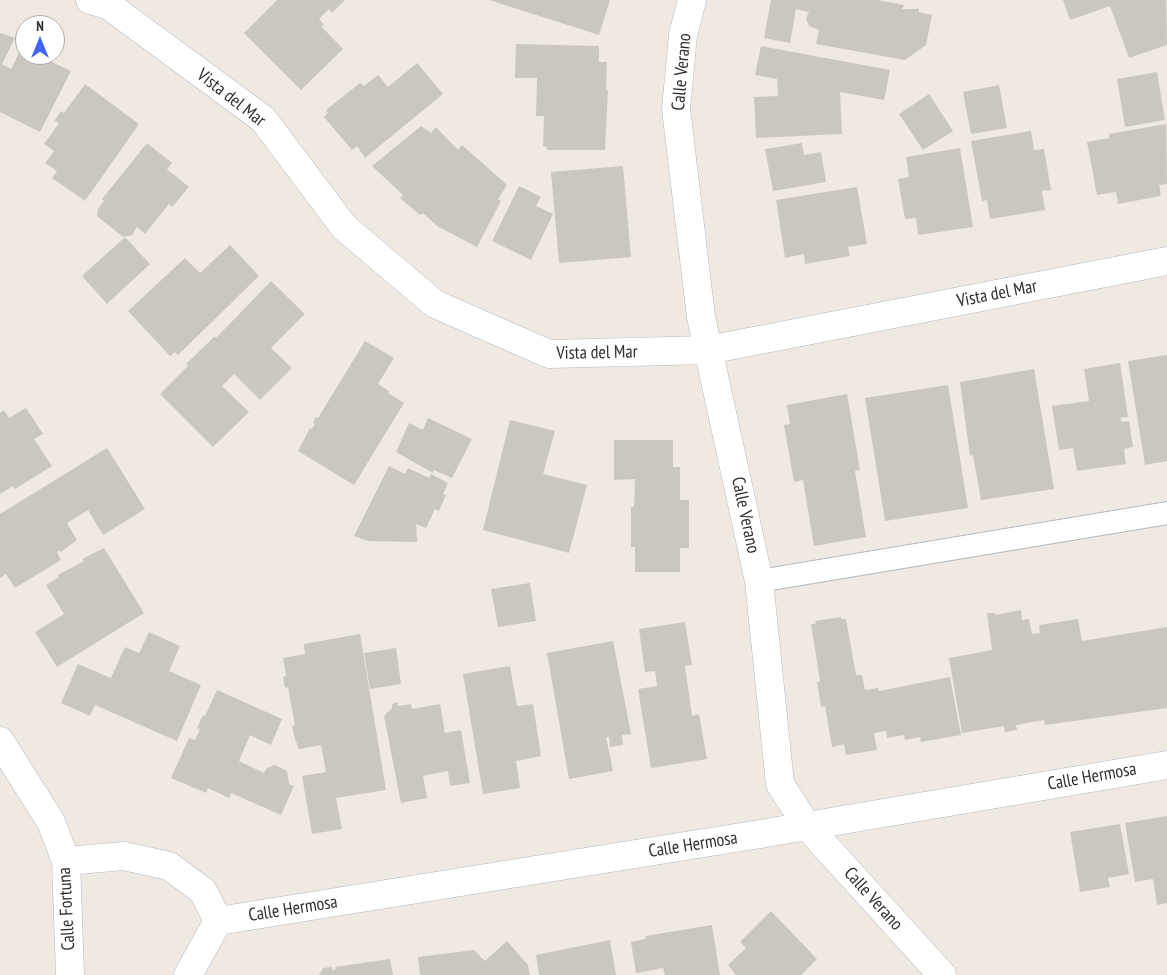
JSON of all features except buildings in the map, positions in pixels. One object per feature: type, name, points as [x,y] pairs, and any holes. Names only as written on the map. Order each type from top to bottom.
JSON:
[{"type":"street","name":"Calle Verano","points":[[692,0],[684,35],[676,108],[701,317],[759,581],[780,784],[807,826],[942,975]]},
{"type":"street","name":"Vista del Mar","points":[[103,2],[263,119],[344,227],[435,304],[548,354],[708,350],[1167,261]]},
{"type":"street","name":"Calle Fortuna","points":[[0,741],[51,822],[66,861],[70,975]]},
{"type":"street","name":"Calle Hermosa","points":[[218,922],[807,826],[1167,764]]},
{"type":"street","points":[[66,861],[124,856],[169,866],[203,891],[218,922],[188,975]]},
{"type":"lane","points":[[759,581],[1167,513]]}]
